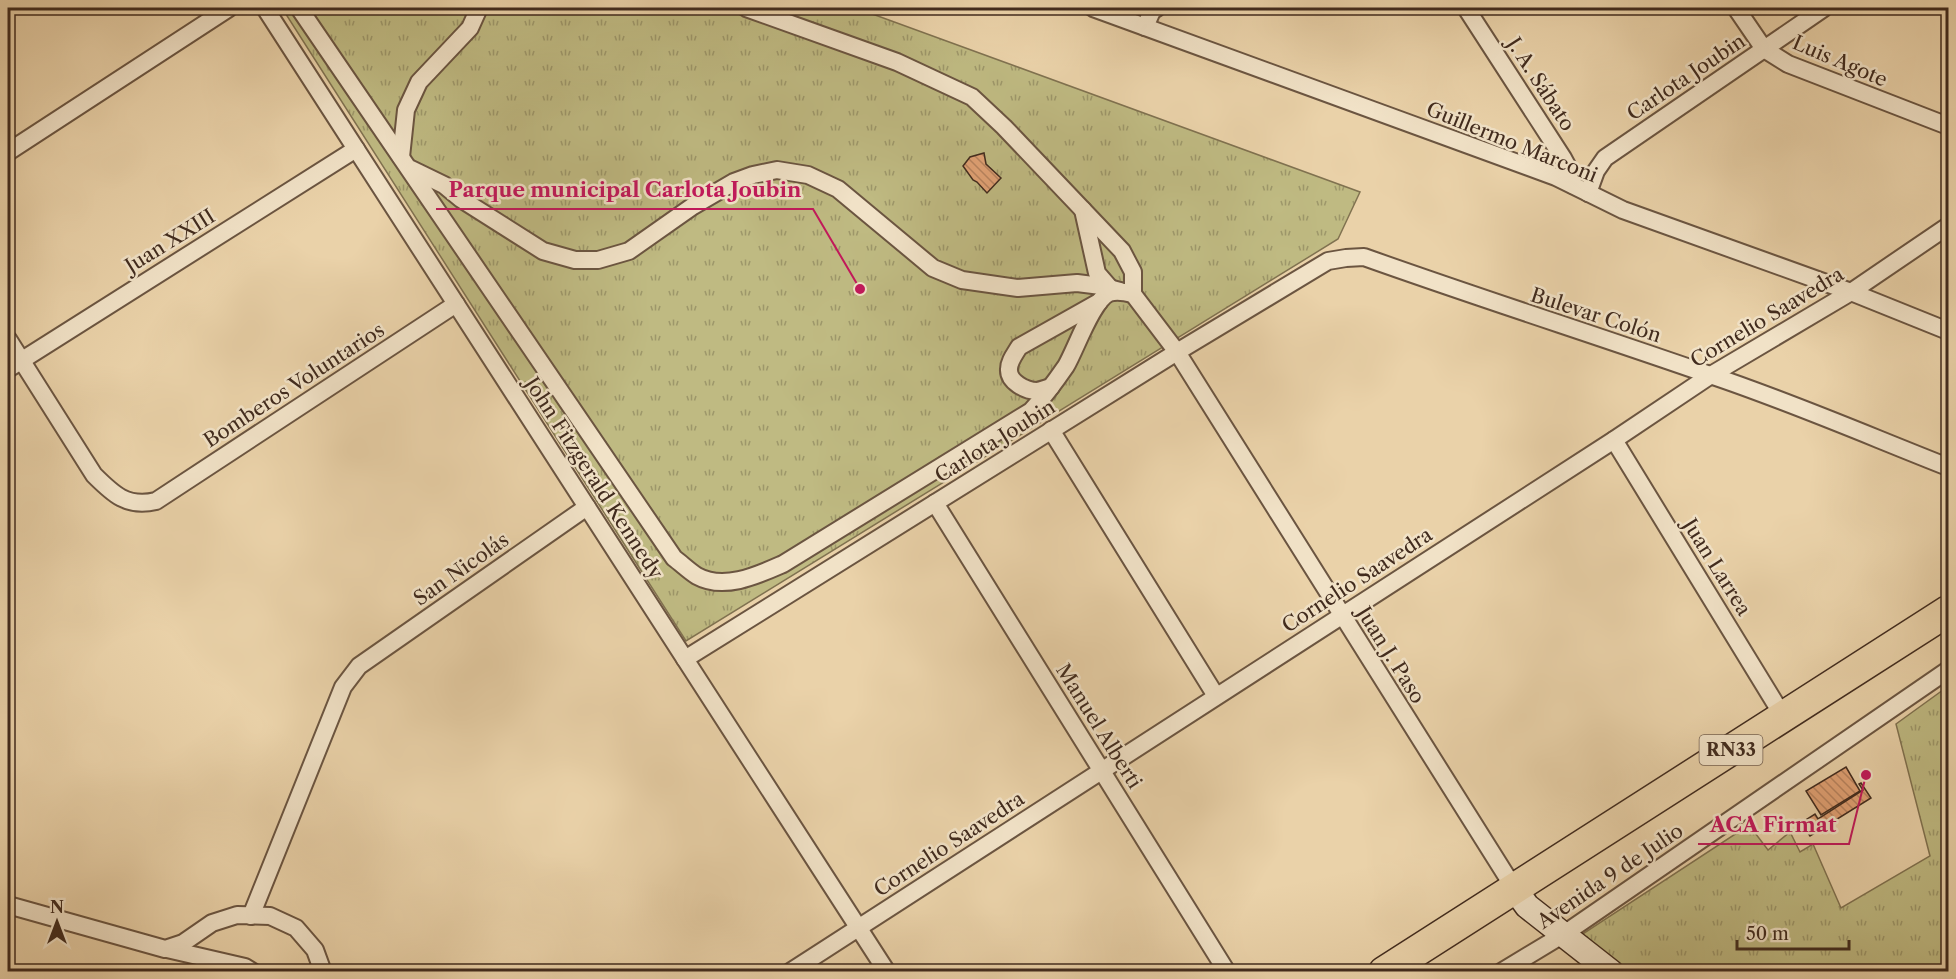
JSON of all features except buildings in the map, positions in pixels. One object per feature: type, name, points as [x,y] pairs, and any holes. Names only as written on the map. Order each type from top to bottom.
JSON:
[{"type":"highway","name":"RN33","points":[[1384,972],[1948,611]]},
{"type":"main road","points":[[1514,888],[1527,906],[1611,972]]},
{"type":"street","points":[[8,152],[229,8]]},
{"type":"street","name":"John Fitzgerald Kennedy","points":[[265,8],[887,972]]},
{"type":"street","points":[[300,8],[674,558],[698,577],[720,581],[752,578],[783,564],[1031,411],[1051,387],[1132,272],[1122,251],[972,97],[897,62],[746,8]]},
{"type":"street","points":[[310,8],[312,26]]},
{"type":"street","points":[[405,162],[406,110],[419,82],[470,28],[479,8]]},
{"type":"street","name":"Guillermo Marconi","points":[[1093,8],[1581,189],[1623,210],[1851,292],[1948,331]]},
{"type":"street","points":[[1145,27],[1152,11],[1157,8]]},
{"type":"street","name":"J. A. Sábato","points":[[1466,8],[1581,189]]},
{"type":"street","name":"Luis Agote","points":[[1736,8],[1764,49],[1788,64],[1948,126]]},
{"type":"street","name":"Carlota Joubin","points":[[1581,189],[1605,158],[1824,8]]},
{"type":"street","name":"Juan XXIII","points":[[15,365],[356,148]]},
{"type":"street","points":[[405,162],[444,185],[461,199],[543,251],[575,260],[598,260],[629,251],[693,206],[734,182],[777,170],[808,176],[838,189],[933,268],[962,280],[1018,288],[1077,283],[1115,294]]},
{"type":"street","name":"Juan J. Paso","points":[[1083,209],[1096,273],[1177,352],[1514,888]]},
{"type":"street","name":"Cornelio Saavedra","points":[[790,972],[1711,375],[1851,292],[1948,226]]},
{"type":"street","name":"Bulevar Colón","points":[[1328,261],[1364,257],[1510,309],[1779,399],[1948,467]]},
{"type":"street","name":"Carlota Joubin","points":[[685,659],[1177,352],[1328,261]]},
{"type":"street","points":[[1051,387],[1035,391],[1012,380],[1008,370],[1019,347],[1115,294]]},
{"type":"street","name":"Bomberos Voluntarios","points":[[15,365],[94,475],[111,492],[131,503],[142,504],[156,501],[456,304]]},
{"type":"street","points":[[8,339],[15,365]]},
{"type":"street","points":[[1051,430],[1216,696]]},
{"type":"street","name":"Juan Larrea","points":[[1614,440],[1783,716]]},
{"type":"street","name":"Manuel Alberti","points":[[935,503],[1227,972]]},
{"type":"street","name":"San Nicolás","points":[[251,916],[343,687],[359,666],[587,507]]},
{"type":"street","name":"Avenida 9 de Julio","points":[[1501,972],[1564,934],[1948,670]]},
{"type":"street","points":[[8,905],[165,949],[245,966],[253,972]]},
{"type":"street","points":[[165,949],[183,943],[212,923],[237,915],[270,916],[296,928],[315,950],[323,972]]},
{"type":"street","points":[[198,972],[215,960]]},
{"type":"green space","points":[[282,8],[856,8],[1360,192],[1338,239],[686,641]]},
{"type":"green space","points":[[1943,690],[1948,714],[1948,971],[1626,971],[1581,935],[1749,825],[1768,850],[1790,832],[1800,852],[1813,844],[1841,908],[1930,856],[1896,724]]},
{"type":"place","name":"Parque municipal Carlota Joubin","points":[[860,289]]},
{"type":"place","name":"ACA Firmat","points":[[1866,775]]}]
